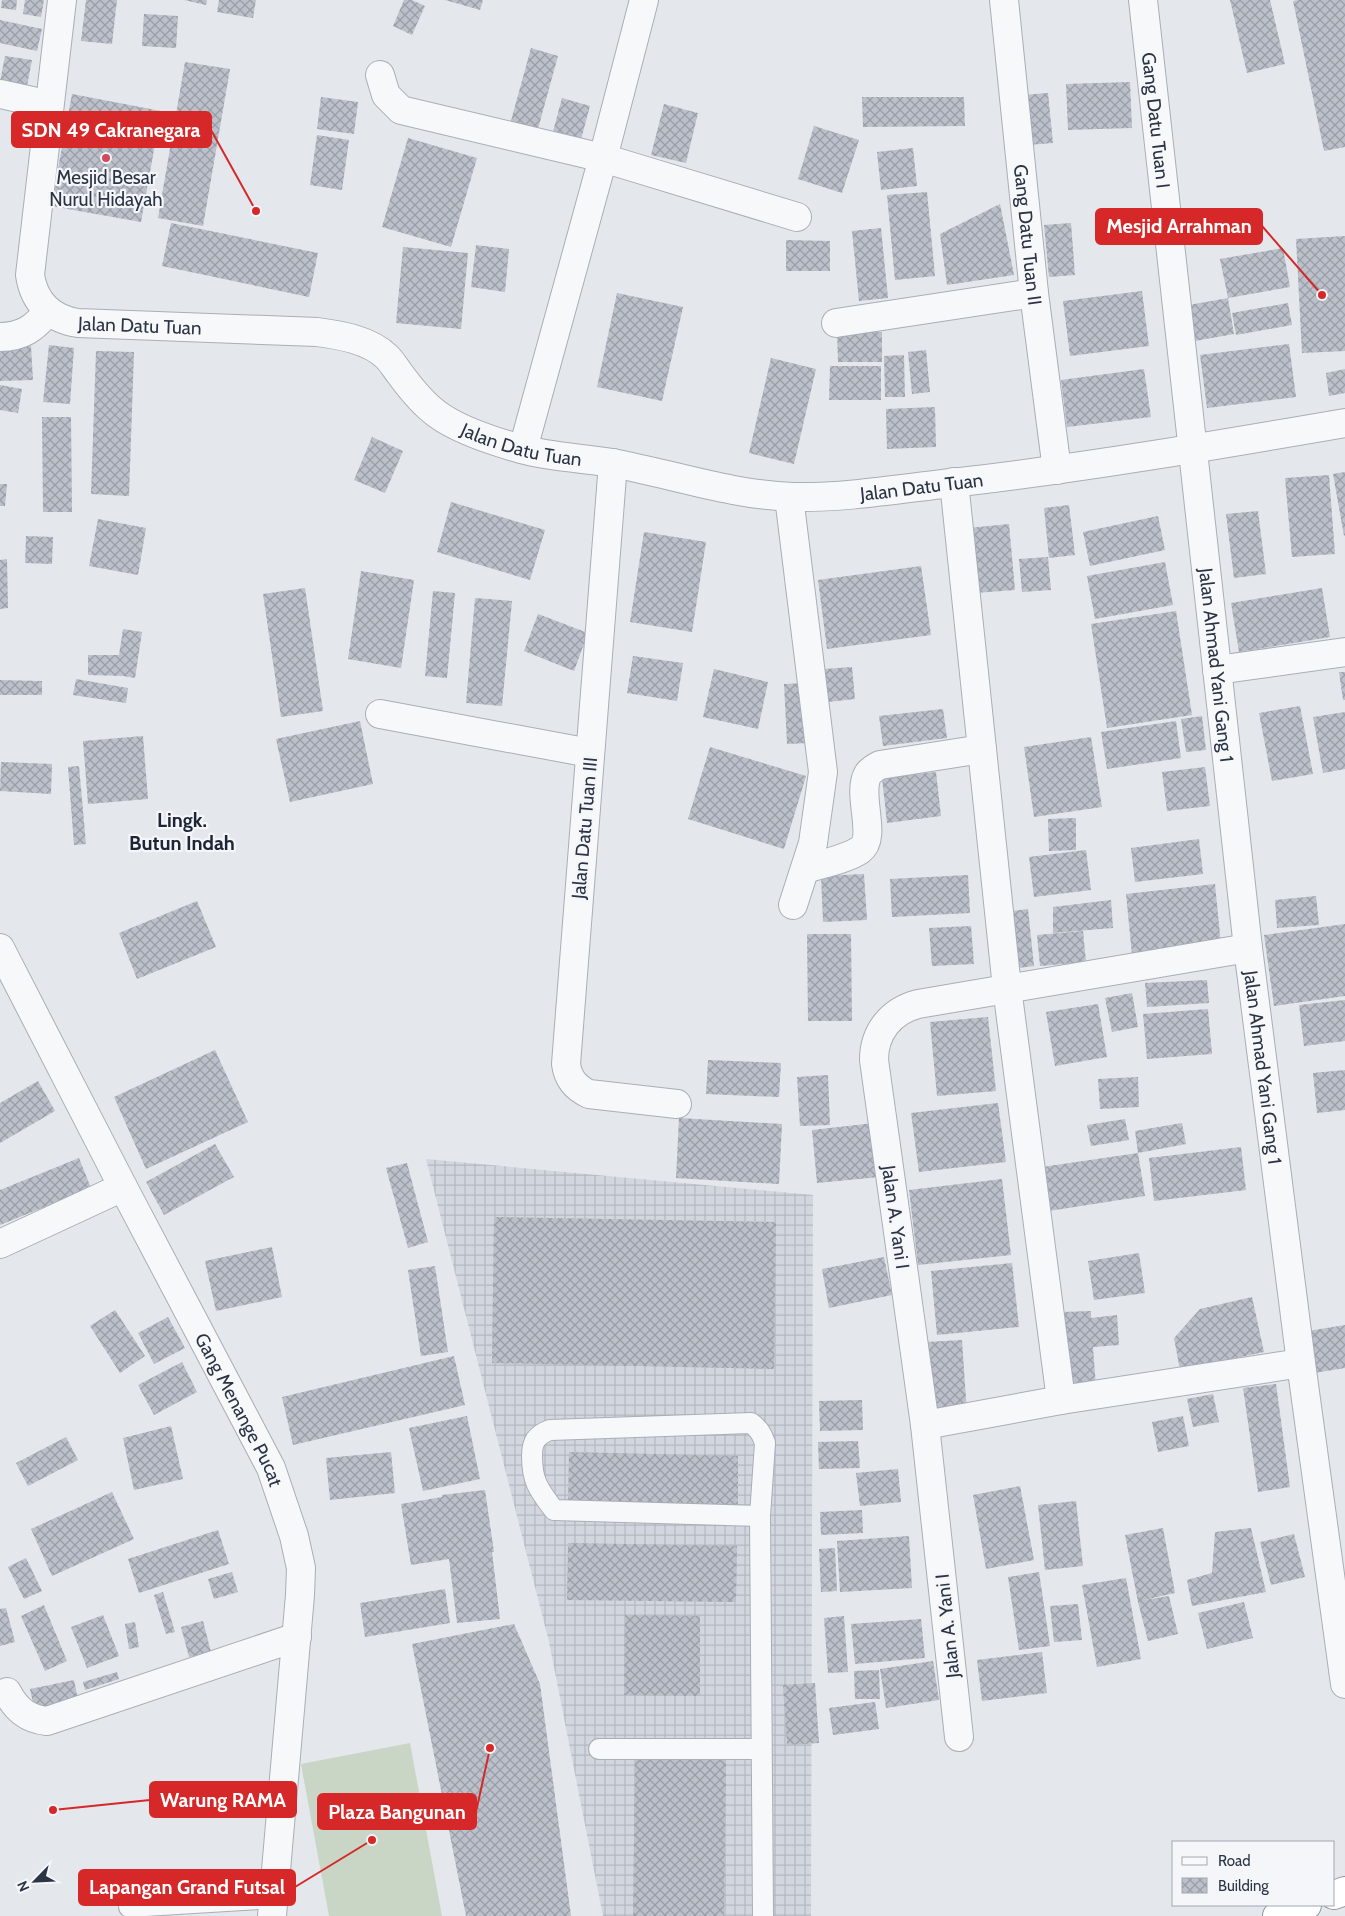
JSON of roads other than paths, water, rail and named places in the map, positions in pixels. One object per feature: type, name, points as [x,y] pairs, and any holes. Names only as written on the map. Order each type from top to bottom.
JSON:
[{"type":"highway","points":[[1277,1916],[1304,1906]]},
{"type":"street","name":"Jalan Datu Tuan","points":[[62,0],[30,268],[33,292],[48,311],[62,319],[78,323],[317,332],[350,338],[378,350],[389,358],[411,389],[424,403],[439,416],[459,427],[523,449],[613,463],[720,487],[789,497],[859,495],[1057,470],[1345,423]]},
{"type":"street","points":[[523,449],[603,158],[644,0]]},
{"type":"street","name":"Gang Datu Tuan II","points":[[1004,0],[1034,292],[1057,470]]},
{"type":"street","name":"Gang Datu Tuan I","points":[[1143,0],[1193,449]]},
{"type":"street","points":[[380,75],[386,95],[401,110],[603,158],[797,217]]},
{"type":"street","points":[[0,94],[32,101]]},
{"type":"street","points":[[836,323],[1034,292]]},
{"type":"street","points":[[0,336],[21,334],[30,330],[38,324],[48,311]]},
{"type":"street","name":"Jalan Ahmad Yani Gang 1","points":[[1193,449],[1248,948],[1301,1363],[1345,1684]]},
{"type":"street","name":"Jalan Datu Tuan III","points":[[613,463],[566,1070],[575,1084],[589,1094],[677,1104]]},
{"type":"street","points":[[954,482],[1007,988],[1061,1400]]},
{"type":"street","points":[[789,497],[823,772],[813,843],[793,906]]},
{"type":"street","points":[[1217,670],[1345,652]]},
{"type":"street","points":[[380,714],[590,753]]},
{"type":"street","points":[[805,869],[842,858],[862,849],[868,838],[864,787],[868,774],[880,765],[982,749]]},
{"type":"street","name":"Gang Menange Pucat","points":[[0,948],[271,1468],[294,1536],[301,1568],[297,1637],[273,1907]]},
{"type":"street","points":[[1007,988],[1248,948]]},
{"type":"street","name":"Jalan A. Yani I","points":[[959,1738],[925,1425],[874,1052],[878,1035],[882,1028],[894,1015],[909,1006],[1007,988]]},
{"type":"street","points":[[0,1244],[123,1187]]},
{"type":"street","points":[[925,1425],[1061,1400],[1301,1363]]},
{"type":"street","points":[[7,1692],[11,1700],[22,1712],[34,1720],[47,1721],[297,1637]]},
{"type":"lane","points":[[760,1516],[554,1510],[543,1496],[532,1474],[532,1445],[537,1437],[550,1430],[751,1423],[759,1429],[765,1443],[760,1516],[760,1749],[763,1916]]},
{"type":"lane","points":[[599,1749],[760,1749]]},
{"type":"lane","points":[[129,1907],[273,1907]]},
{"type":"place","name":"Mesjid Besar Nurul Hidayah","points":[[106,158]]},
{"type":"place","name":"SDN 49 Cakranegara","points":[[256,211]]},
{"type":"place","name":"Mesjid Arrahman","points":[[1322,295]]},
{"type":"place","name":"Plaza Bangunan","points":[[490,1748]]},
{"type":"place","name":"Warung RAMA","points":[[53,1810]]},
{"type":"place","name":"Lapangan Grand Futsal","points":[[372,1840]]},
{"type":"district","name":"Lingk. Butun Indah","points":[[182,832]]}]
